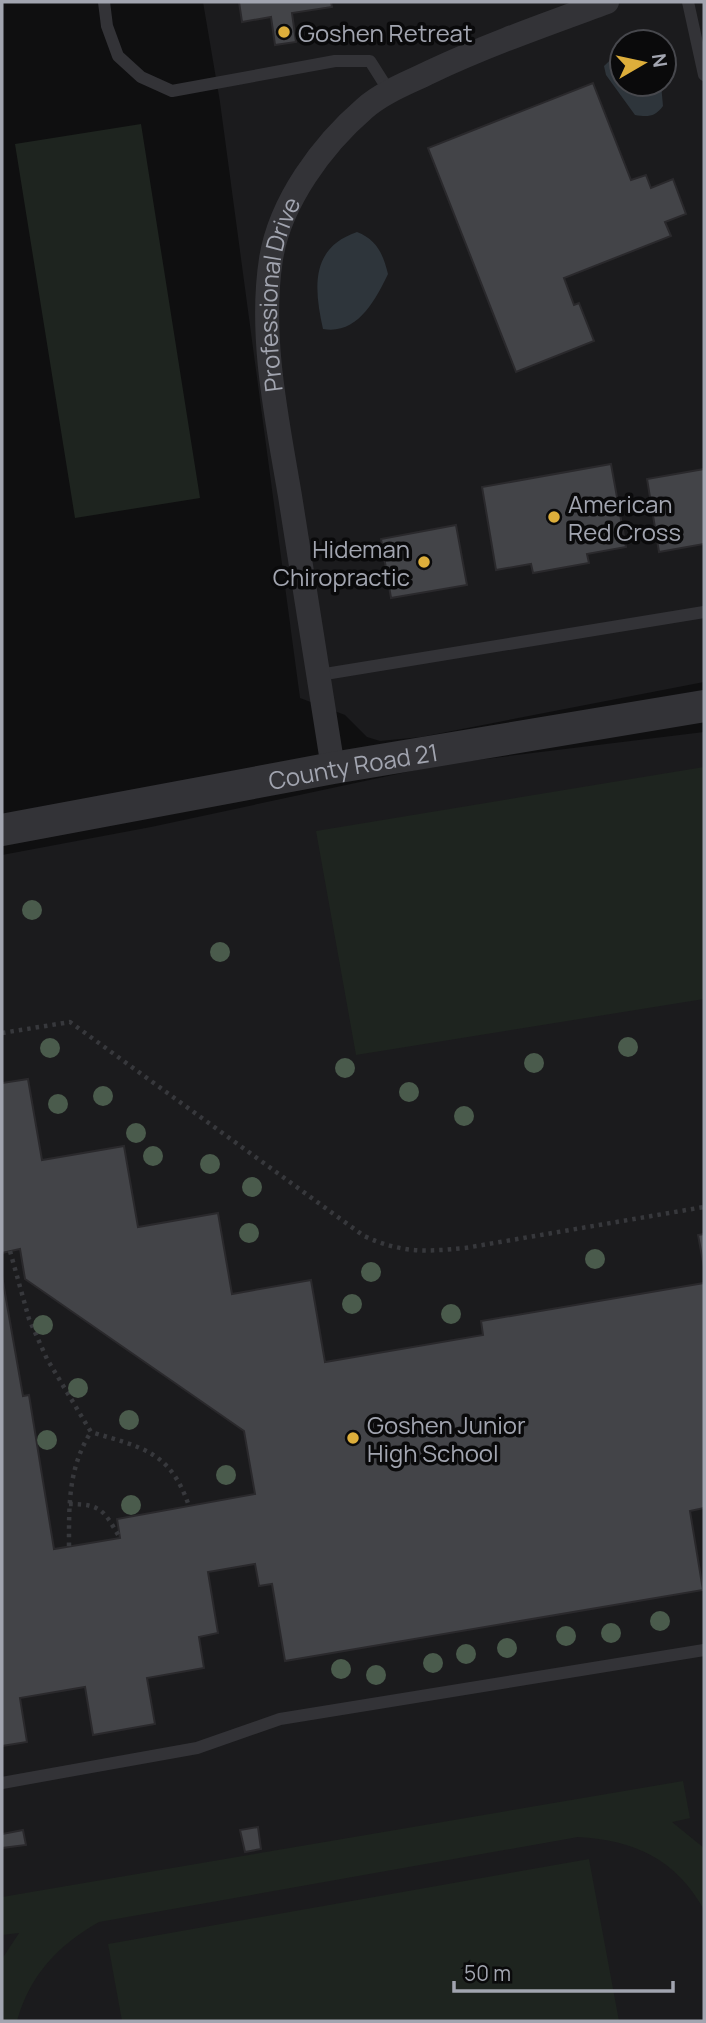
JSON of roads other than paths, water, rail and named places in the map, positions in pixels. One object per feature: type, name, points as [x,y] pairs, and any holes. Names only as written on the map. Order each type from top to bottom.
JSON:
[{"type":"street","name":"Professional Drive","points":[[333,768],[273,388],[268,300],[271,257],[284,217],[305,178],[331,142],[366,107],[389,91],[467,55],[607,2]]},
{"type":"street","name":"County Road 21","points":[[2,830],[333,768],[704,706]]},
{"type":"lane","points":[[104,2],[107,26],[118,56],[141,77],[172,91],[335,61],[370,61],[389,91]]},
{"type":"lane","points":[[688,2],[704,75]]},
{"type":"lane","points":[[319,675],[704,612]]},
{"type":"lane","points":[[2,1783],[197,1748],[281,1719],[704,1650]]},
{"type":"place","name":"Goshen Retreat","points":[[284,32]]},
{"type":"place","name":"American Red Cross","points":[[554,517]]},
{"type":"place","name":"Hideman Chiropractic","points":[[424,562]]},
{"type":"place","name":"Goshen Junior High School","points":[[353,1438]]}]
